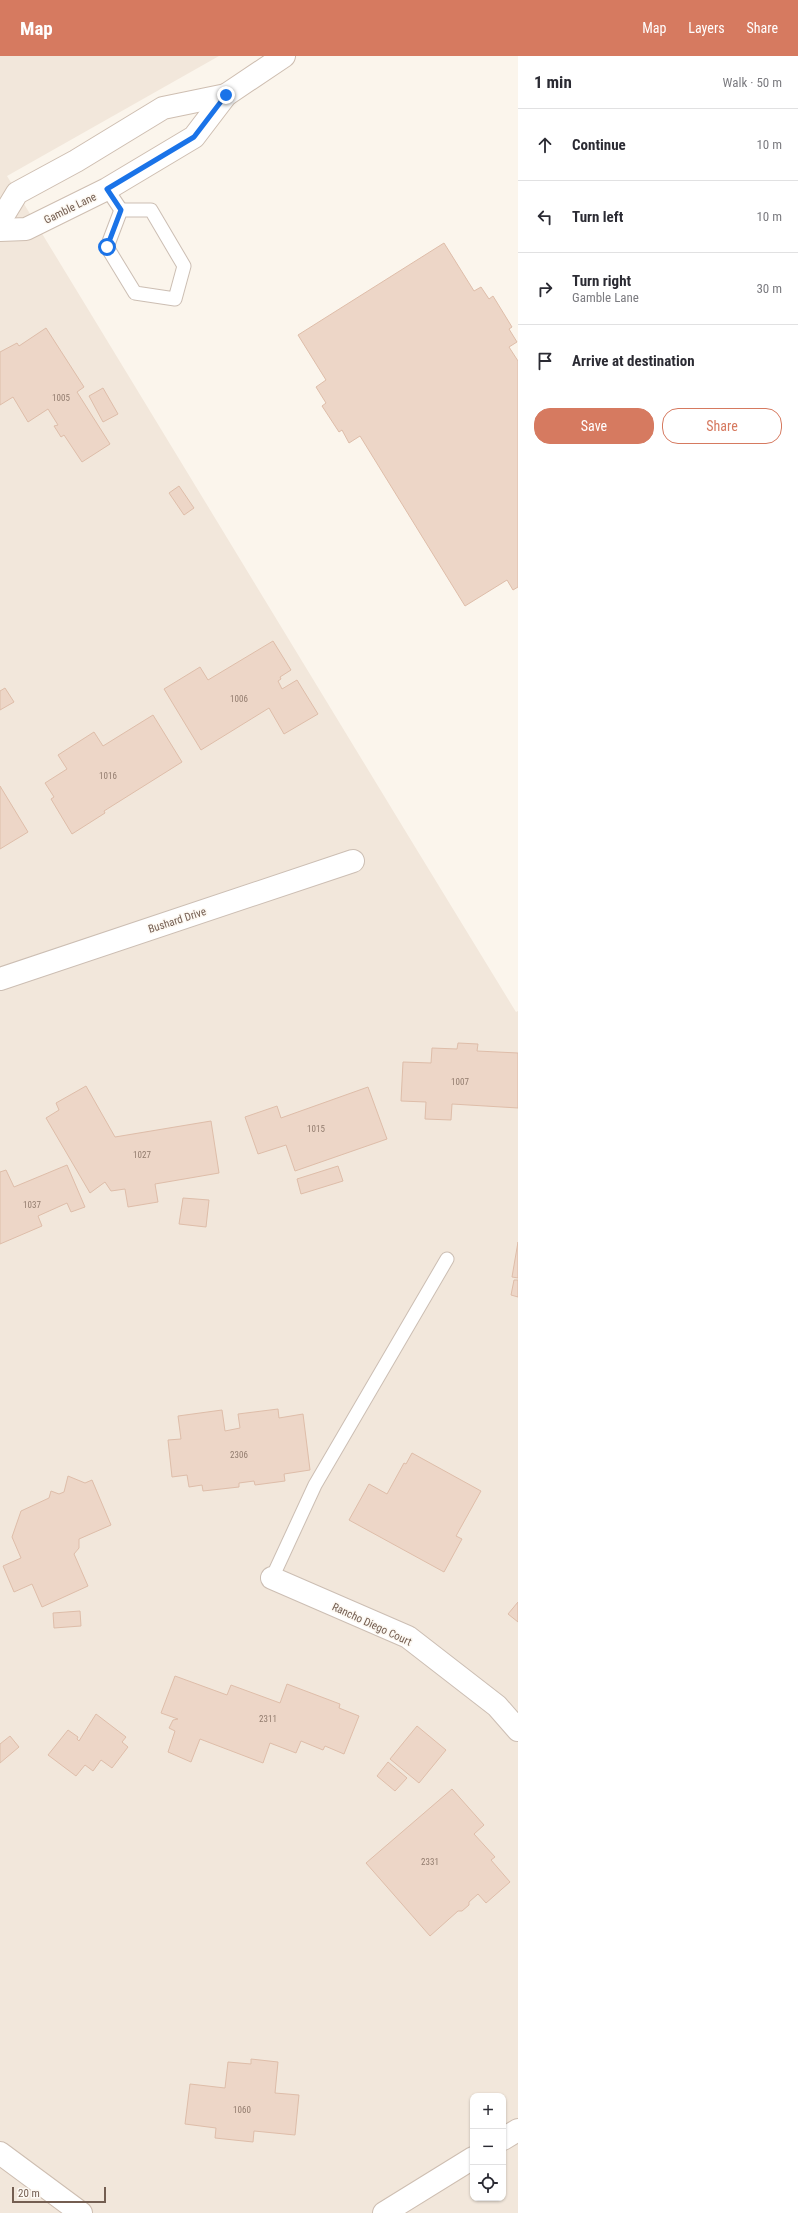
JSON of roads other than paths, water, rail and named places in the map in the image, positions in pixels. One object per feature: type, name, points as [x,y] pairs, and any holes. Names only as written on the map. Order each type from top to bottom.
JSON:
[{"type":"street","name":"Gamble Lane","points":[[0,230],[26,230],[107,189],[194,137],[226,95],[284,56]]},
{"type":"street","name":"Gamble Lane","points":[[0,221],[17,194],[76,161],[163,108],[226,95]]},
{"type":"street","name":"Bushard Drive","points":[[0,979],[353,861]]},
{"type":"street","name":"Rancho Diego Court","points":[[272,1578],[408,1637],[497,1706],[518,1730]]},
{"type":"street","points":[[506,2137],[518,2130]]},
{"type":"street","points":[[0,2153],[80,2213]]},
{"type":"street","points":[[384,2213],[470,2160]]},
{"type":"lane","points":[[107,189],[121,210]]},
{"type":"lane","points":[[121,210],[151,210],[184,266],[175,299],[135,293],[107,247],[121,210]]},
{"type":"lane","points":[[272,1578],[315,1485],[447,1259]]}]
